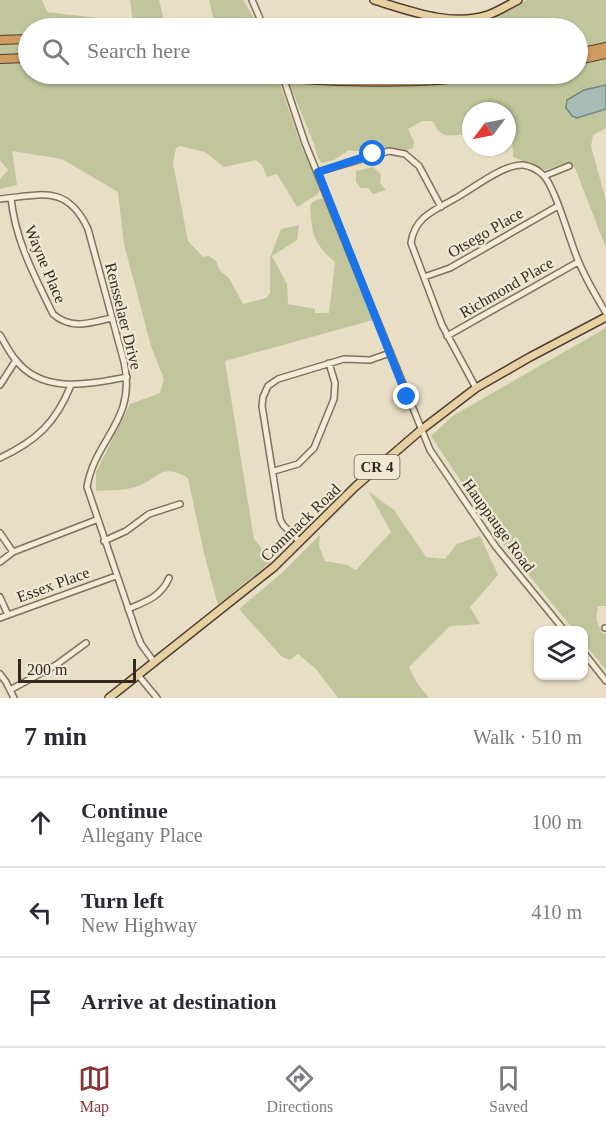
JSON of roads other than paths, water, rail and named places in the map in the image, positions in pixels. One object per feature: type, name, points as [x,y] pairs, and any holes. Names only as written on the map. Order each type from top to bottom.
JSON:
[{"type":"highway","points":[[0,40],[18,39]]},
{"type":"highway","points":[[588,51],[606,47]]},
{"type":"highway","points":[[588,58],[606,54]]},
{"type":"highway","points":[[0,59],[18,58]]},
{"type":"main road","points":[[374,0],[411,12],[451,18]]},
{"type":"main road","points":[[474,18],[489,15],[518,0]]},
{"type":"main road","name":"Commack Road","points":[[109,698],[274,567],[356,486],[421,430],[476,388],[606,315]]},
{"type":"street","points":[[252,0],[260,18]]},
{"type":"street","name":"Hauppauge Road","points":[[285,84],[305,143],[430,450],[496,547],[561,626]]},
{"type":"street","points":[[318,172],[389,151],[405,154],[419,166],[441,207]]},
{"type":"street","points":[[476,388],[447,336],[411,243],[412,232],[418,222],[505,170],[522,165],[534,168],[544,176],[558,206],[578,262],[606,315]]},
{"type":"street","points":[[544,176],[569,166]]},
{"type":"street","name":"Rensselaer Drive","points":[[0,199],[42,193],[60,198],[74,206],[88,229],[127,377],[127,392],[124,406],[89,474],[87,487],[96,520],[141,644],[154,662]]},
{"type":"street","name":"Wayne Place","points":[[11,198],[13,217],[21,242],[53,314],[62,322],[74,325],[111,318]]},
{"type":"street","name":"Otsego Place","points":[[424,277],[450,268],[558,206]]},
{"type":"street","name":"Richmond Place","points":[[447,336],[578,262]]},
{"type":"street","points":[[0,335],[16,360],[37,378],[71,385],[127,377]]},
{"type":"street","points":[[300,542],[280,519],[262,406],[268,386],[290,374],[329,363],[344,359],[370,360],[390,352]]},
{"type":"street","points":[[0,385],[16,360]]},
{"type":"street","points":[[274,471],[282,471],[298,464],[314,448],[334,399],[335,383],[329,363]]},
{"type":"street","points":[[0,458],[27,444],[44,429],[62,406],[71,385]]},
{"type":"street","points":[[104,542],[126,531],[149,514],[180,504]]},
{"type":"street","points":[[0,562],[13,552],[96,520]]},
{"type":"street","points":[[0,533],[13,552]]},
{"type":"street","name":"Essex Place","points":[[0,618],[116,576]]},
{"type":"street","points":[[128,609],[159,594],[165,588],[169,578]]},
{"type":"street","points":[[0,597],[8,615]]},
{"type":"street","points":[[10,690],[56,665],[86,643]]},
{"type":"street","points":[[588,658],[606,681]]},
{"type":"street","points":[[0,674],[14,698]]},
{"type":"street","points":[[138,675],[157,698]]},
{"type":"water","points":[[606,85],[606,109],[577,118],[572,116],[566,108],[567,100],[584,90]]}]
